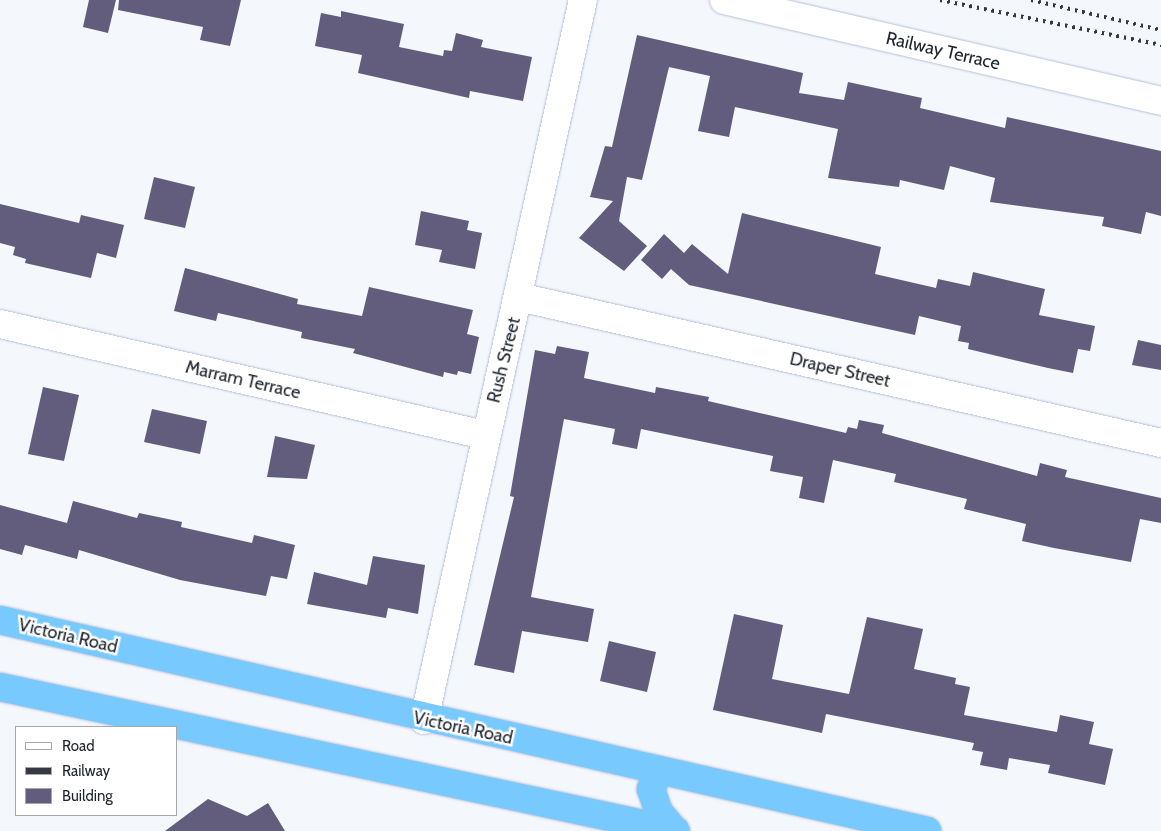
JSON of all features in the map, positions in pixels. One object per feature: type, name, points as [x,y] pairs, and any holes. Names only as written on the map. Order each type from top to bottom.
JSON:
[{"type":"highway","name":"Victoria Road","points":[[0,620],[424,720],[926,831]]},
{"type":"highway","points":[[0,687],[675,831]]},
{"type":"highway","points":[[660,771],[651,789],[659,812],[675,831]]},
{"type":"street","name":"Rush Street","points":[[424,720],[486,435],[519,297],[583,0]]},
{"type":"street","name":"Railway Terrace","points":[[724,0],[1161,101]]},
{"type":"street","name":"Draper Street","points":[[519,297],[1161,442]]},
{"type":"street","name":"Marram Terrace","points":[[0,324],[486,435]]},
{"type":"building","points":[[89,0],[116,0],[108,33],[83,27]]},
{"type":"building","points":[[119,0],[241,0],[230,46],[200,40],[203,27],[118,10]]},
{"type":"building","points":[[341,11],[404,24],[399,47],[443,56],[444,50],[452,51],[456,33],[483,40],[481,47],[532,57],[523,101],[470,91],[469,98],[358,73],[362,55],[315,46],[321,13],[341,17]]},
{"type":"building","points":[[637,35],[803,73],[799,93],[844,100],[848,82],[922,98],[920,108],[1005,128],[1007,117],[1161,151],[1161,216],[1146,212],[1141,234],[1102,226],[1104,217],[990,202],[995,178],[950,166],[944,190],[900,180],[899,187],[828,178],[838,129],[735,107],[729,137],[698,131],[710,76],[669,67],[642,180],[627,177],[619,221],[647,246],[624,271],[579,238],[613,201],[590,197],[605,146],[612,147]]},
{"type":"building","points":[[154,177],[195,187],[185,228],[144,219]]},
{"type":"building","points":[[0,204],[79,223],[81,215],[124,225],[116,258],[97,253],[91,278],[25,263],[26,259],[13,255],[15,247],[0,243]]},
{"type":"building","points":[[421,211],[469,221],[467,230],[482,233],[475,269],[439,262],[442,250],[415,245]]},
{"type":"building","points":[[742,213],[881,247],[875,274],[936,288],[938,279],[970,286],[973,272],[1045,289],[1039,315],[1095,326],[1090,351],[1078,349],[1073,373],[1048,368],[968,349],[969,343],[958,341],[961,326],[919,316],[915,335],[689,285],[671,269],[662,279],[641,260],[664,234],[684,253],[692,244],[728,274]]},
{"type":"building","points":[[185,268],[298,299],[297,304],[362,316],[369,287],[473,310],[467,334],[479,337],[471,374],[458,371],[457,375],[444,372],[443,377],[353,353],[355,349],[301,338],[302,332],[218,313],[216,321],[174,311]]},
{"type":"building","points":[[1138,340],[1161,345],[1161,370],[1132,365]]},
{"type":"building","points":[[557,346],[589,352],[584,378],[655,393],[656,387],[709,397],[708,401],[846,433],[848,427],[857,429],[859,420],[884,425],[882,433],[1037,476],[1040,463],[1067,470],[1065,477],[1161,498],[1161,523],[1140,519],[1131,562],[1022,541],[1026,524],[964,509],[967,499],[894,482],[896,474],[833,460],[824,503],[799,498],[803,477],[770,471],[773,456],[641,429],[637,449],[612,444],[615,429],[564,419],[531,597],[594,609],[588,642],[522,631],[514,673],[474,665],[514,497],[510,496],[535,350],[555,354]]},
{"type":"building","points":[[43,387],[79,395],[64,461],[28,454]]},
{"type":"building","points":[[152,409],[207,421],[200,454],[144,442]]},
{"type":"building","points":[[275,436],[315,445],[307,479],[267,477]]},
{"type":"building","points":[[73,501],[137,518],[139,513],[182,522],[181,527],[252,543],[254,535],[295,545],[287,579],[271,576],[266,596],[180,580],[79,550],[77,559],[25,545],[22,555],[0,549],[0,505],[67,523]]},
{"type":"building","points":[[373,556],[425,565],[418,614],[388,608],[386,618],[307,604],[314,572],[367,585]]},
{"type":"building","points":[[734,614],[783,625],[772,679],[849,694],[867,617],[923,629],[914,669],[956,678],[955,684],[970,687],[964,715],[1057,732],[1060,715],[1094,722],[1089,744],[1113,749],[1105,785],[1048,773],[1050,765],[1009,758],[1007,770],[980,765],[983,752],[972,750],[974,743],[826,714],[822,733],[713,710]]},
{"type":"building","points":[[609,641],[656,652],[647,692],[600,681]]},
{"type":"building","points":[[208,799],[247,816],[268,803],[285,831],[165,831]]},
{"type":"railway","points":[[940,0],[1161,45]]},
{"type":"railway","points":[[1031,0],[1161,30]]}]
